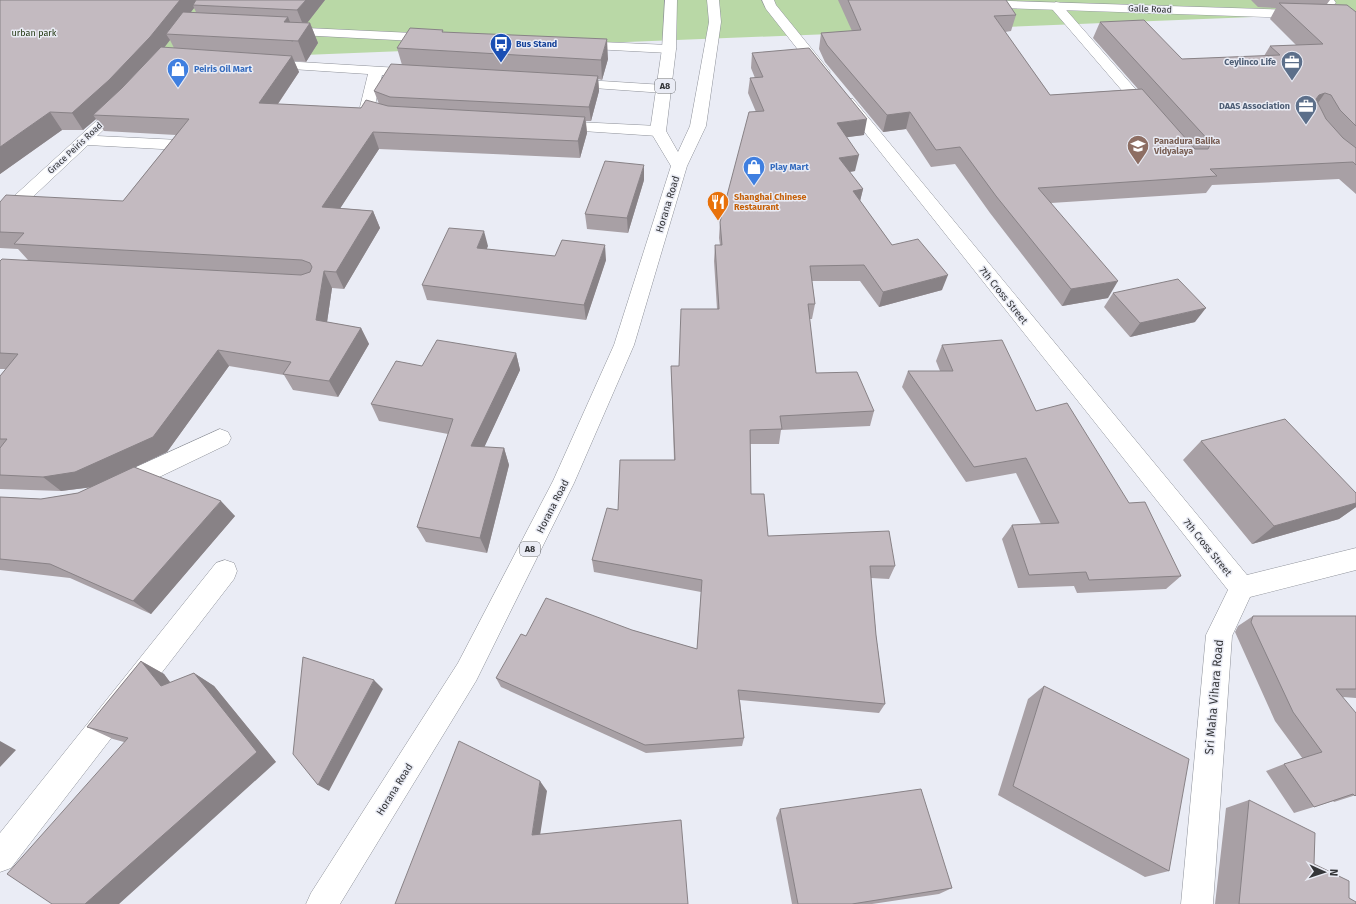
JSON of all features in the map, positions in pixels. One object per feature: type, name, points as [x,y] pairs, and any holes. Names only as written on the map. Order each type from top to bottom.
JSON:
[{"type":"main road","name":"A8","points":[[658,131],[669,49],[671,0]]},
{"type":"main road","name":"Horana Road","points":[[322,904],[467,672],[563,483],[624,345],[678,166],[698,126],[715,22],[713,0]]},
{"type":"main road","name":"7th Cross Street","points":[[768,0],[770,6],[1242,588]]},
{"type":"main road","points":[[1324,2],[1350,14]]},
{"type":"main road","name":"Galle Road","points":[[963,4],[1350,14]]},
{"type":"main road","points":[[1056,6],[1155,120]]},
{"type":"main road","points":[[275,30],[448,38]]},
{"type":"main road","points":[[567,44],[669,49]]},
{"type":"main road","points":[[251,63],[430,74]]},
{"type":"main road","points":[[376,71],[367,107],[375,112],[401,118]]},
{"type":"main road","points":[[555,82],[664,89]]},
{"type":"main road","name":"Grace Peiris Road","points":[[0,218],[130,96]]},
{"type":"main road","points":[[541,125],[658,131]]},
{"type":"main road","name":"Horana Road","points":[[658,131],[678,166]]},
{"type":"main road","points":[[84,140],[180,144]]},
{"type":"main road","points":[[103,494],[220,438]]},
{"type":"main road","points":[[1242,588],[1356,559]]},
{"type":"main road","points":[[0,857],[225,572]]},
{"type":"main road","name":"Sri Maha Vihara Road","points":[[1197,904],[1219,635],[1242,588]]},
{"type":"green space","name":"urban park","points":[[0,0],[1356,0],[1356,13],[0,67]]},
{"type":"building","points":[[0,0],[180,0],[150,37],[109,80],[72,113],[50,112],[0,147]]},
{"type":"building","points":[[196,0],[306,0],[297,10],[193,5]]},
{"type":"building","points":[[848,0],[1006,0],[1016,15],[994,16],[1050,95],[1142,89],[1195,149],[1208,149],[1211,143],[1100,22],[1144,20],[1182,59],[1280,55],[1270,46],[1323,44],[1279,3],[1347,5],[1356,12],[1356,126],[1340,110],[1331,95],[1325,93],[1319,95],[1316,99],[1326,119],[1343,138],[1356,148],[1356,165],[1353,162],[1210,169],[1217,176],[1038,188],[1118,281],[1071,289],[996,196],[960,147],[936,150],[910,112],[887,115],[827,45],[821,33],[861,30]]},
{"type":"building","points":[[183,12],[288,17],[284,22],[310,23],[298,41],[166,34]]},
{"type":"building","points":[[410,28],[443,30],[442,32],[607,39],[601,60],[397,48]]},
{"type":"building","points":[[161,47],[292,56],[259,103],[361,108],[366,100],[388,106],[585,117],[578,141],[373,132],[322,207],[373,211],[336,272],[324,271],[316,320],[361,328],[329,381],[283,374],[291,362],[218,350],[153,437],[75,472],[43,477],[0,475],[0,448],[7,439],[0,439],[0,376],[18,354],[0,353],[0,261],[2,259],[301,275],[310,272],[312,267],[310,263],[302,260],[14,244],[24,233],[0,232],[0,202],[6,195],[123,201],[189,119],[93,115],[122,88]]},
{"type":"building","points":[[809,48],[867,119],[837,123],[859,155],[839,158],[863,189],[853,191],[892,245],[918,239],[948,275],[883,292],[864,265],[810,266],[815,304],[808,304],[816,373],[857,372],[874,411],[780,416],[782,429],[750,430],[751,494],[764,494],[768,536],[889,531],[895,566],[870,566],[876,635],[885,704],[738,690],[744,738],[645,745],[496,678],[521,634],[526,636],[546,598],[632,630],[697,649],[702,580],[592,560],[607,508],[618,510],[620,460],[675,460],[671,366],[679,366],[681,309],[719,309],[715,245],[722,245],[720,222],[749,112],[764,111],[750,78],[763,77],[752,53]]},
{"type":"building","points":[[391,64],[598,76],[589,107],[390,97],[374,91]]},
{"type":"building","points":[[605,161],[644,165],[627,218],[585,214]]},
{"type":"building","points":[[449,228],[484,231],[477,248],[555,256],[562,240],[605,245],[584,305],[422,285]]},
{"type":"building","points":[[1178,279],[1206,308],[1140,323],[1113,293]]},
{"type":"building","points":[[437,340],[516,353],[471,446],[504,448],[480,538],[417,527],[453,419],[371,404],[396,361],[422,366]]},
{"type":"building","points":[[1002,340],[1036,411],[1067,403],[1129,503],[1145,502],[1181,576],[1089,580],[1086,572],[1029,575],[1012,525],[1059,523],[1026,458],[974,467],[908,371],[953,371],[942,345]]},
{"type":"building","points":[[1285,419],[1356,493],[1356,503],[1274,526],[1201,441]]},
{"type":"building","points":[[134,467],[221,501],[133,601],[50,564],[0,559],[0,497],[41,499],[78,493]]},
{"type":"building","points":[[1253,616],[1356,616],[1356,689],[1336,689],[1356,713],[1355,796],[1353,794],[1314,807],[1284,764],[1322,752],[1293,712],[1251,622]]},
{"type":"building","points":[[303,657],[374,680],[318,785],[293,754]]},
{"type":"building","points":[[141,661],[161,686],[194,673],[257,752],[85,904],[52,904],[7,874],[128,738],[87,727]]},
{"type":"building","points":[[1044,686],[1189,759],[1169,871],[1013,786]]},
{"type":"building","points":[[459,741],[540,781],[532,835],[681,820],[688,904],[395,904]]},
{"type":"building","points":[[921,789],[952,888],[852,904],[798,904],[780,809]]},
{"type":"building","points":[[1249,800],[1315,833],[1314,864],[1349,881],[1349,898],[1356,902],[1356,904],[1239,904]]},
{"type":"place","name":"Bus Stand","points":[[501,64]]},
{"type":"place","name":"Ceylinco Life","points":[[1292,82]]},
{"type":"place","name":"Peiris Oil Mart","points":[[178,88]]},
{"type":"place","name":"DAAS Association","points":[[1306,126]]},
{"type":"place","name":"Panadura Balika Vidyalaya","points":[[1138,166]]},
{"type":"place","name":"Play Mart","points":[[754,186]]},
{"type":"place","name":"Shanghai Chinese Restaurant","points":[[718,222]]}]
